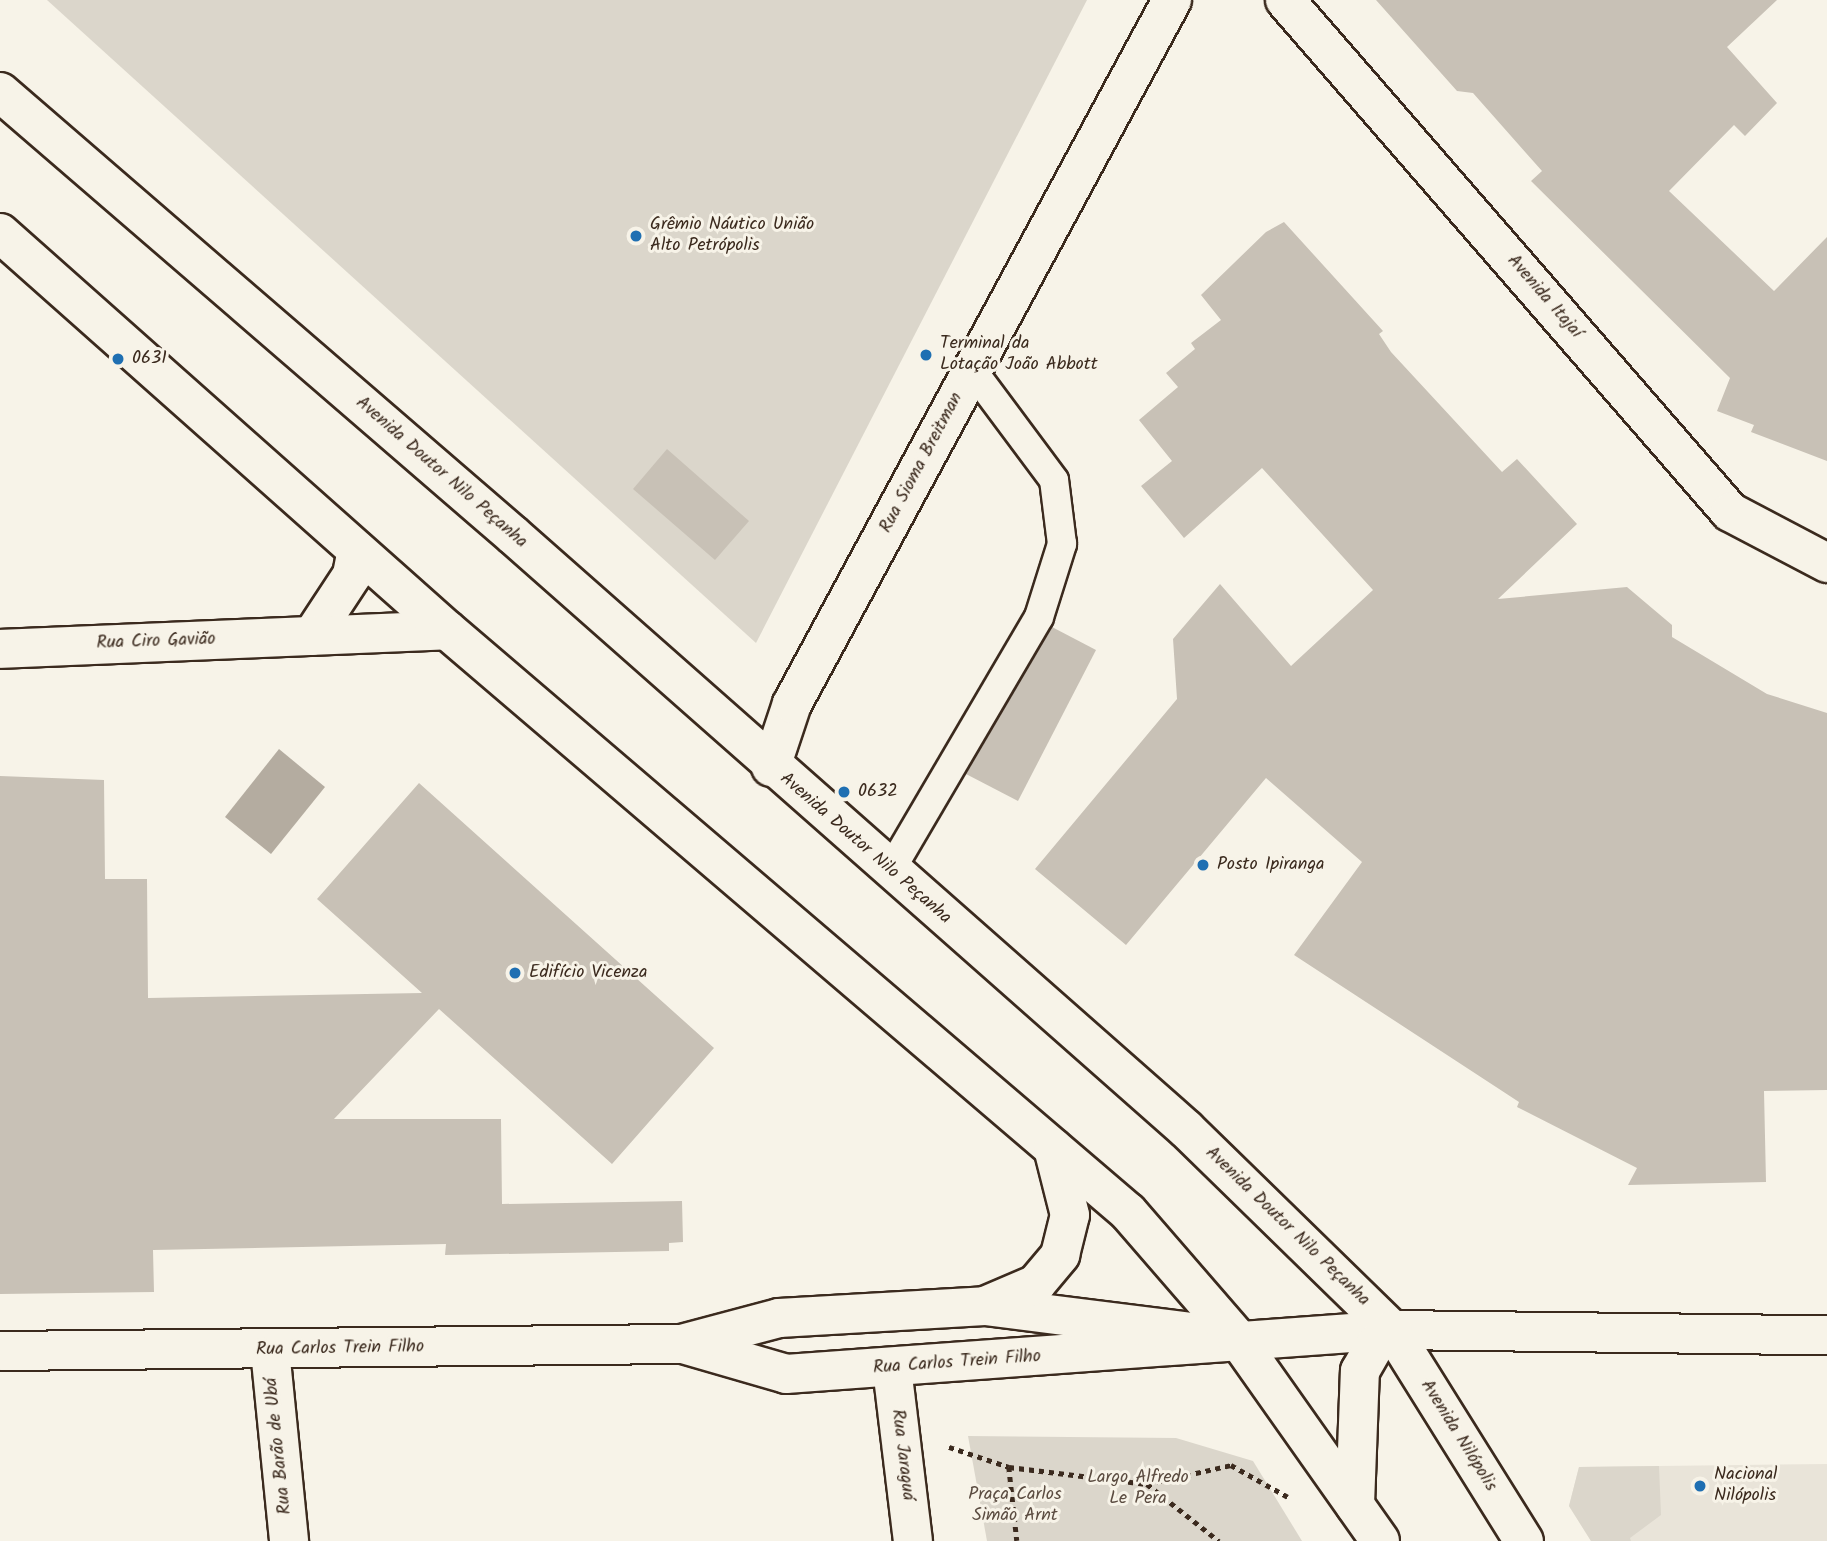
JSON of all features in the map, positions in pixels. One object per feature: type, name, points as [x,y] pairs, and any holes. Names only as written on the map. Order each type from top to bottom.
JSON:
[{"type":"street","name":"Rua Sioma Breitman","points":[[771,767],[792,704],[1172,0]]},
{"type":"street","name":"Avenida Itajaí","points":[[1285,0],[1730,512],[1827,563]]},
{"type":"street","name":"Avenida Doutor Nilo Peçanha","points":[[0,92],[513,535],[771,767],[1186,1129],[1392,1330]]},
{"type":"street","points":[[0,233],[447,630],[1128,1212],[1237,1338],[1380,1541]]},
{"type":"street","points":[[312,636],[352,575],[357,550]]},
{"type":"street","name":"Rua Ciro Gavião","points":[[0,649],[447,630]]},
{"type":"street","name":"Rua Sioma Breitman","points":[[740,738],[792,704]]},
{"type":"street","points":[[985,1306],[1036,1284],[1060,1255],[1070,1215],[1053,1148]]},
{"type":"street","name":"Rua Carlos Trein Filho","points":[[0,1351],[681,1344],[779,1318],[985,1306],[1237,1338]]},
{"type":"street","points":[[1355,1504],[1360,1371],[1376,1343],[1392,1330],[1827,1335]]},
{"type":"street","name":"Rua Carlos Trein Filho","points":[[681,1344],[786,1374],[892,1368],[1237,1338],[1392,1330]]},
{"type":"street","name":"Avenida Nilópolis","points":[[1392,1330],[1524,1541]]},
{"type":"street","name":"Rua Barão de Ubá","points":[[270,1350],[289,1541]]},
{"type":"street","name":"Rua Jaraguá","points":[[892,1368],[913,1541]]},
{"type":"lane","points":[[890,871],[1039,617],[1062,544],[1054,480],[972,370]]},
{"type":"path","points":[[898,1430],[1009,1467],[1147,1484],[1231,1465],[1297,1502]]},
{"type":"path","points":[[1009,1467],[1017,1541]]},
{"type":"path","points":[[1147,1484],[1219,1541]]},
{"type":"shaded area","points":[[279,749],[325,787],[271,854],[225,817]]},
{"type":"shaded area","name":"Nacional Nilópolis","points":[[1827,1464],[1827,1541],[1591,1541],[1569,1506],[1579,1467]]},
{"type":"green space","name":"Grêmio Náutico União Alto Petrópolis","points":[[47,0],[1087,0],[756,643]]},
{"type":"green space","name":"Largo Alfredo Le Pera","points":[[968,1436],[1176,1438],[1253,1461],[1302,1541],[987,1541]]},
{"type":"green space","points":[[1659,1466],[1661,1515],[1630,1538],[1631,1541],[1591,1541],[1569,1506],[1579,1467]]},
{"type":"building","points":[[1376,0],[1777,0],[1727,47],[1777,103],[1745,136],[1734,125],[1669,191],[1774,291],[1827,237],[1827,461],[1751,432],[1754,425],[1717,411],[1730,378],[1531,181],[1542,171],[1473,93],[1457,91]]},
{"type":"building","points":[[1284,222],[1383,331],[1379,334],[1391,352],[1502,472],[1517,459],[1577,524],[1498,599],[1627,587],[1672,625],[1672,637],[1767,694],[1827,713],[1827,1090],[1764,1091],[1766,1182],[1628,1185],[1637,1168],[1517,1107],[1519,1102],[1294,955],[1362,862],[1266,778],[1126,945],[1035,869],[1177,699],[1173,639],[1220,584],[1291,666],[1373,590],[1262,468],[1184,538],[1141,486],[1172,461],[1139,420],[1178,387],[1166,373],[1195,349],[1191,343],[1221,320],[1201,295],[1266,232]]},
{"type":"building","points":[[667,449],[749,521],[715,560],[633,489]]},
{"type":"building","points":[[1052,627],[1096,650],[1018,801],[966,774]]},
{"type":"building","points":[[0,776],[104,780],[105,879],[147,879],[148,998],[422,993],[317,899],[419,783],[714,1048],[612,1164],[439,1009],[334,1119],[501,1119],[502,1204],[682,1201],[683,1242],[669,1243],[669,1251],[445,1255],[446,1244],[153,1250],[154,1292],[0,1294]]},
{"type":"place","name":"Grêmio Náutico União Alto Petrópolis","points":[[636,236]]},
{"type":"place","name":"Terminal da Lotação João Abbott","points":[[926,355]]},
{"type":"place","name":"0631","points":[[118,359]]},
{"type":"place","name":"0632","points":[[844,792]]},
{"type":"place","name":"Posto Ipiranga","points":[[1203,865]]},
{"type":"place","name":"Edifício Vicenza","points":[[515,973]]},
{"type":"place","name":"Nacional Nilópolis","points":[[1700,1486]]},
{"type":"park label","name":"Praça Carlos Simão Arnt","points":[[1015,1506]]}]
